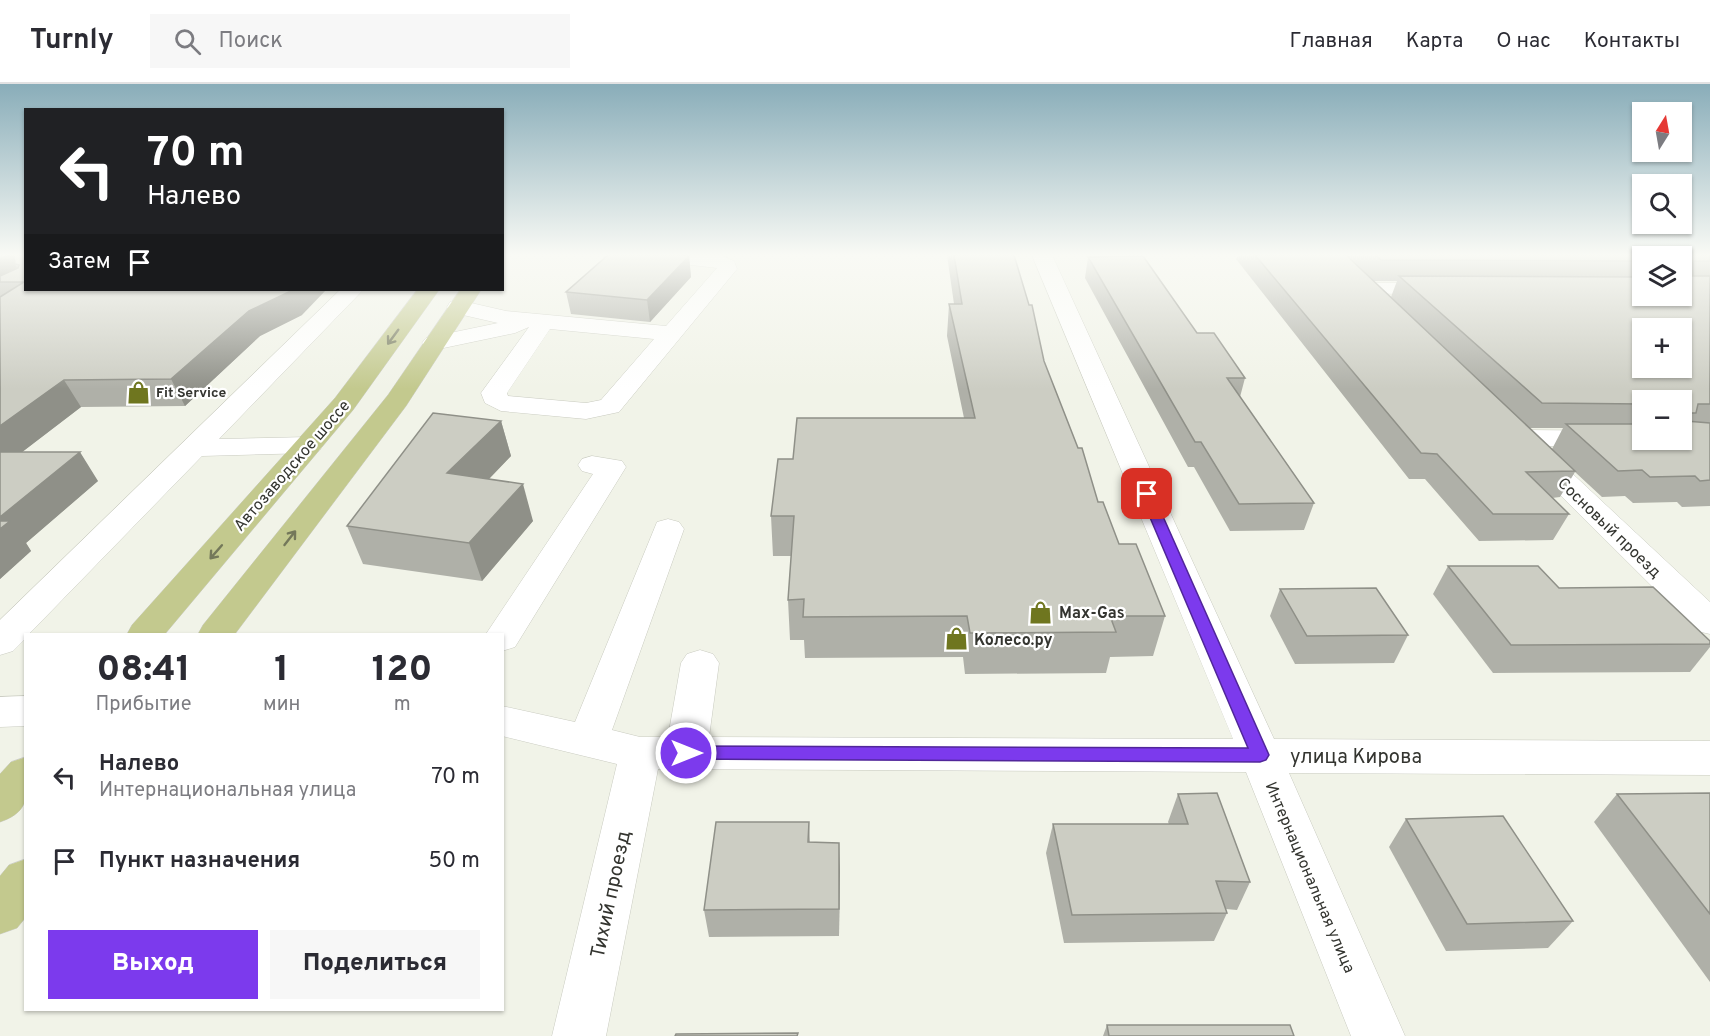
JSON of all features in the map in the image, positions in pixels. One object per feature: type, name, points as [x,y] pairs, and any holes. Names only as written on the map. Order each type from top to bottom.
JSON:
[{"type":"main road","name":"Автозаводское шоссе","points":[[147,633],[344,404],[421,299]]},
{"type":"main road","points":[[217,633],[397,399],[463,299]]},
{"type":"main road","points":[[0,804],[24,776]]},
{"type":"main road","points":[[0,912],[24,882]]},
{"type":"street","points":[[0,642],[343,299]]},
{"type":"street","points":[[467,299],[506,318],[672,334]]},
{"type":"street","points":[[544,322],[494,393],[494,398],[501,403],[586,411],[610,406],[701,299]]},
{"type":"street","name":"Интернациональная улица","points":[[1061,299],[1260,755],[1377,1036]]},
{"type":"street","points":[[1378,299],[1393,314]]},
{"type":"street","points":[[434,343],[474,333],[544,322]]},
{"type":"street","name":"Сосновый проезд","points":[[1632,438],[1510,430],[1710,622]]},
{"type":"street","points":[[194,448],[309,445]]},
{"type":"street","points":[[504,635],[612,467],[592,465]]},
{"type":"street","points":[[588,740],[668,529]]},
{"type":"street","points":[[686,753],[700,663]]},
{"type":"street","points":[[0,712],[24,711]]},
{"type":"street","name":"улица Кирова","points":[[504,721],[640,753],[1710,758]]},
{"type":"street","name":"Тихий проезд","points":[[579,1036],[640,753]]},
{"type":"building","points":[[0,299],[273,299],[249,311],[171,379],[64,380],[0,426]]},
{"type":"building","points":[[961,299],[1027,299],[1029,305],[1032,305],[1044,361],[1078,448],[1082,448],[1098,502],[1103,502],[1119,544],[1136,544],[1165,616],[1110,616],[1116,632],[970,633],[967,616],[803,617],[804,599],[788,600],[794,516],[771,516],[778,459],[793,459],[797,418],[975,418],[949,304],[962,304]]},
{"type":"building","points":[[1113,299],[1173,299],[1197,333],[1214,333],[1245,378],[1227,378],[1314,503],[1239,504],[1201,442],[1195,442]]},
{"type":"building","points":[[1292,299],[1393,299],[1575,471],[1526,472],[1569,514],[1493,514],[1437,454],[1421,453]]},
{"type":"building","points":[[1425,299],[1632,299],[1632,306],[1692,306],[1692,299],[1710,299],[1710,404],[1698,404],[1696,413],[1692,413],[1692,390],[1632,390],[1632,404],[1542,403]]},
{"type":"building","points":[[433,413],[501,421],[447,473],[523,484],[469,543],[347,526]]},
{"type":"building","points":[[1692,422],[1710,423],[1710,480],[1700,481],[1695,476],[1650,477],[1642,470],[1618,471],[1566,424],[1632,424],[1632,450],[1692,450]]},
{"type":"building","points":[[0,452],[80,452],[0,517]]},
{"type":"building","points":[[0,521],[10,521],[0,529]]},
{"type":"building","points":[[1448,566],[1538,566],[1559,588],[1653,587],[1710,641],[1710,644],[1511,645]]},
{"type":"building","points":[[1376,588],[1408,635],[1307,636],[1280,589]]},
{"type":"building","points":[[1217,793],[1250,882],[1216,881],[1227,913],[1072,915],[1053,824],[1188,824],[1178,794]]},
{"type":"building","points":[[1710,793],[1710,914],[1617,794]]},
{"type":"building","points":[[1503,816],[1573,921],[1467,924],[1406,819]]},
{"type":"building","points":[[716,822],[809,822],[808,842],[839,843],[839,909],[704,910]]},
{"type":"building","points":[[1107,1025],[1290,1025],[1294,1036],[1109,1036]]},
{"type":"building","points":[[798,1033],[797,1036],[675,1036],[676,1034]]},
{"type":"place","name":"Fit Service","points":[[138,392]]},
{"type":"place","name":"Max-Gas","points":[[1041,612]]},
{"type":"place","name":"Колесо.ру","points":[[956,639]]},
{"type":"route","points":[[686,753],[1260,755],[1147,494]]}]
